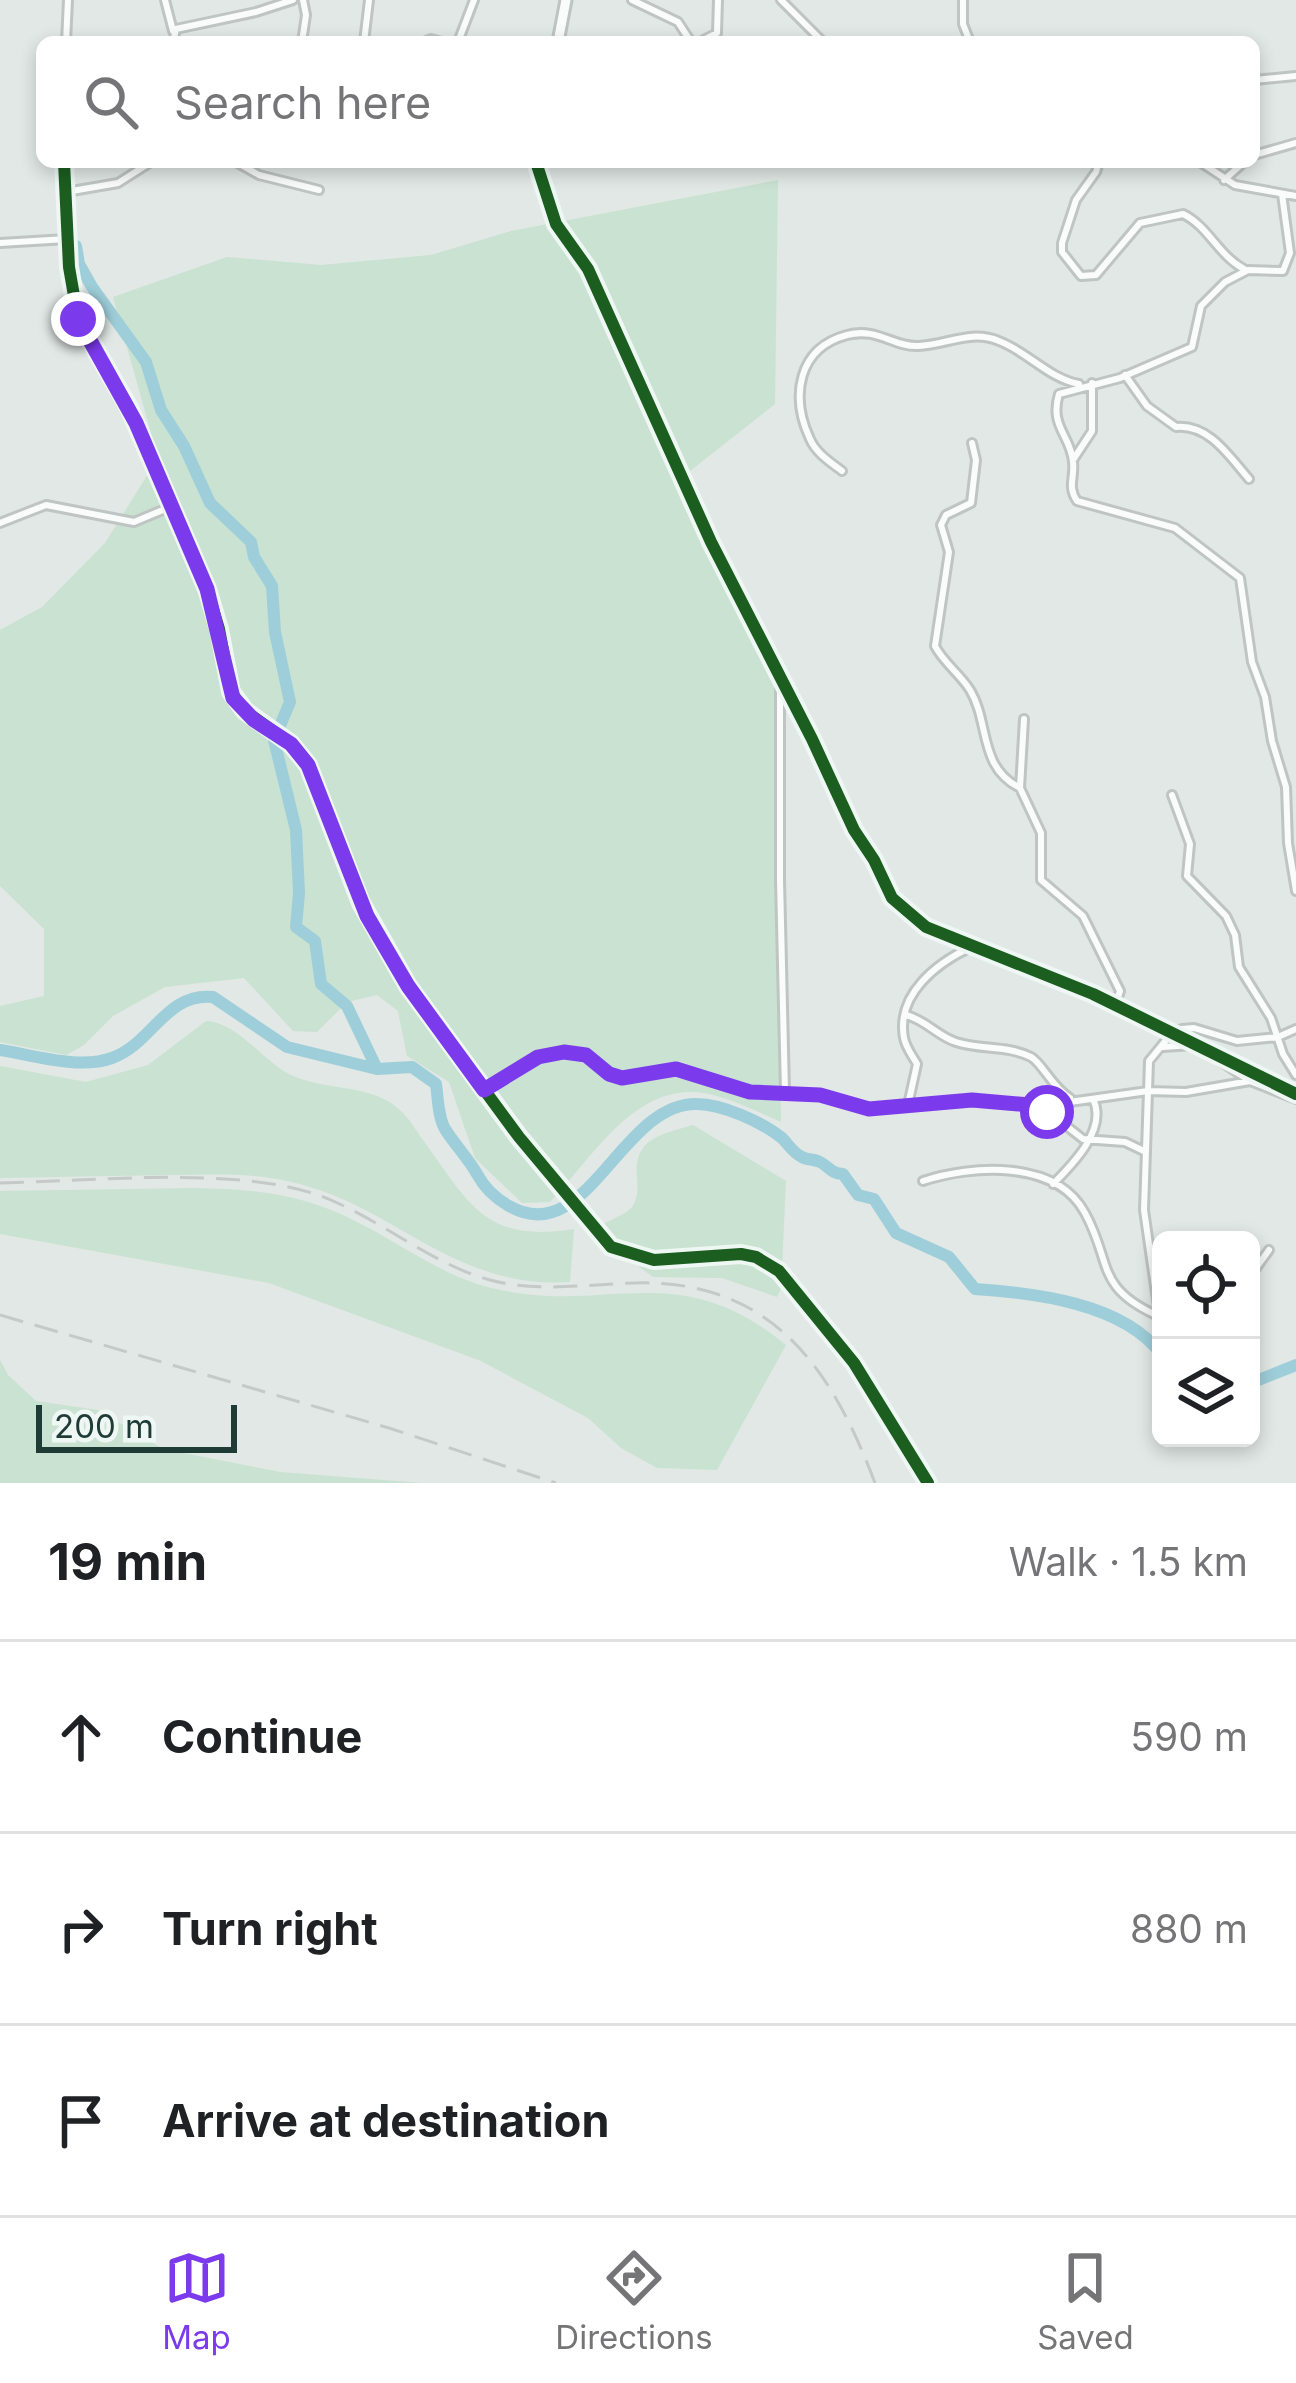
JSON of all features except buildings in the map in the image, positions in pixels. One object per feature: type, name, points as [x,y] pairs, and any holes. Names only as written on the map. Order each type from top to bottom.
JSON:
[{"type":"street","points":[[66,36],[68,0]]},
{"type":"street","points":[[165,0],[173,36]]},
{"type":"street","points":[[173,32],[298,0],[306,15],[303,36]]},
{"type":"street","points":[[365,36],[369,0]]},
{"type":"street","points":[[456,36],[474,0]]},
{"type":"street","points":[[559,36],[566,0]]},
{"type":"street","points":[[632,0],[678,22],[690,36]]},
{"type":"street","points":[[710,36],[717,33],[718,0]]},
{"type":"street","points":[[781,0],[817,36]]},
{"type":"street","points":[[963,0],[962,24],[967,36]]},
{"type":"street","points":[[1260,79],[1296,76]]},
{"type":"street","points":[[1260,153],[1296,143]]},
{"type":"street","points":[[64,168],[72,292],[82,328],[122,394],[212,602],[231,692],[237,704],[299,753],[317,782],[361,903],[387,953],[484,1090],[610,1246],[640,1258],[667,1260],[723,1252],[767,1263],[788,1280],[812,1316],[854,1363],[928,1483]]},
{"type":"street","points":[[65,192],[118,183],[142,168]]},
{"type":"street","points":[[247,168],[319,190]]},
{"type":"street","points":[[538,168],[556,224],[588,269],[704,527],[892,898],[926,927],[1116,1004],[1296,1097]]},
{"type":"street","points":[[1097,168],[1076,200],[1062,243],[1066,257],[1081,276],[1089,278],[1140,223],[1183,214],[1231,262],[1248,270],[1280,273],[1288,264],[1290,250],[1282,194]]},
{"type":"street","points":[[1208,168],[1224,180],[1296,196]]},
{"type":"street","points":[[1224,180],[1237,168]]},
{"type":"street","points":[[0,243],[67,239]]},
{"type":"street","points":[[1248,270],[1205,300],[1192,347],[1125,375],[1064,392],[1057,400],[1057,422],[1073,460],[1071,490],[1077,501],[1174,528],[1240,578],[1252,662],[1286,787],[1296,891]]},
{"type":"street","points":[[842,471],[810,440],[801,388],[808,357],[844,336],[866,332],[916,346],[975,335],[990,337],[1061,379],[1087,384]]},
{"type":"street","points":[[1125,375],[1147,406],[1176,427],[1203,432],[1249,479]]},
{"type":"street","points":[[1073,460],[1092,431],[1087,384]]},
{"type":"street","points":[[972,442],[976,460],[970,503],[946,515],[941,525],[949,551],[935,646],[971,692],[1001,775],[1020,788]]},
{"type":"street","points":[[0,524],[46,505],[134,522],[170,507]]},
{"type":"street","points":[[779,675],[785,1092]]},
{"type":"street","points":[[1024,719],[1020,788],[1041,833],[1041,880],[1074,906],[1091,928],[1120,991],[1116,1004]]},
{"type":"street","points":[[1172,795],[1190,844],[1187,876],[1226,916],[1235,935],[1239,967],[1271,1018],[1296,1075]]},
{"type":"street","points":[[908,1105],[917,1064],[905,1043],[906,1015],[927,974],[970,947]]},
{"type":"street","points":[[906,1015],[927,1022],[951,1041],[994,1046],[1034,1058],[1056,1088],[1074,1100]]},
{"type":"street","points":[[1152,1275],[1144,1210],[1148,1066],[1172,1033],[1194,1028],[1229,1041],[1277,1037],[1296,1029]]},
{"type":"street","points":[[1160,1048],[1192,1045],[1250,1081],[1296,1097]]},
{"type":"street","points":[[484,1090],[538,1057],[564,1052],[586,1055],[609,1074],[622,1078],[676,1069],[750,1092],[820,1095],[869,1109],[972,1100],[1041,1106],[1148,1091],[1186,1093],[1250,1081]]},
{"type":"street","points":[[1053,1184],[1088,1141],[1097,1118],[1093,1100]]},
{"type":"street","points":[[1041,1106],[1088,1141],[1125,1142],[1147,1152]]},
{"type":"street","points":[[923,1181],[978,1169],[1053,1184],[1087,1215],[1102,1262],[1120,1293],[1152,1313]]},
{"type":"street","points":[[1260,1262],[1269,1250]]},
{"type":"green space","points":[[778,180],[775,404],[676,482],[775,683],[781,1122],[720,1097],[692,1092],[667,1096],[623,1121],[550,1202],[522,1203],[475,1158],[449,1082],[407,1056],[398,1011],[377,995],[347,1002],[317,1032],[293,1031],[244,978],[165,987],[113,1016],[84,1045],[66,1055],[0,1042],[0,1006],[44,996],[44,929],[0,886],[0,630],[42,607],[105,543],[158,458],[113,297],[227,257],[321,265],[431,255],[511,231]]},
{"type":"green space","points":[[206,1021],[229,1028],[302,1080],[361,1091],[389,1102],[407,1118],[468,1200],[500,1224],[544,1232],[574,1229],[570,1282],[527,1281],[490,1272],[325,1192],[272,1178],[0,1178],[0,1066],[86,1082],[148,1065]]},
{"type":"green space","points":[[693,1125],[786,1181],[782,1268],[735,1251],[642,1252],[620,1244],[598,1227],[634,1204],[637,1165],[644,1147]]},
{"type":"green space","points":[[195,1188],[257,1192],[316,1205],[441,1269],[496,1289],[537,1295],[676,1295],[710,1302],[747,1318],[786,1345],[717,1470],[657,1468],[621,1448],[588,1418],[481,1361],[269,1283],[0,1234],[0,1191]]},
{"type":"green space","points":[[709,1262],[753,1265],[782,1286],[777,1297],[722,1278],[653,1277],[638,1266],[668,1268]]},
{"type":"green space","points":[[0,1360],[8,1375],[36,1401],[98,1410],[163,1449],[280,1472],[422,1483],[0,1483]]},
{"type":"waterway","points":[[76,246],[79,264],[92,287],[146,362],[161,410],[210,503],[251,542],[254,557],[272,586],[275,632],[290,702],[274,740],[296,830],[296,927],[315,941],[321,984],[347,1006],[377,1069]]},
{"type":"waterway","points":[[0,1050],[71,1062],[112,1058],[183,1002],[213,997],[287,1047],[377,1069],[412,1067],[436,1084],[445,1129],[487,1189],[509,1206],[536,1214],[561,1209],[583,1193],[647,1125],[670,1110],[697,1104],[718,1107],[764,1126],[799,1155],[843,1174],[858,1195],[874,1199],[896,1233],[949,1257],[975,1289],[1076,1304],[1124,1323],[1152,1344]]},
{"type":"waterway","points":[[1260,1379],[1296,1365]]},
{"type":"railway","points":[[0,1183],[162,1177],[285,1186],[340,1204],[446,1263],[490,1280],[544,1287],[683,1286],[724,1297],[760,1314],[816,1369],[839,1403],[875,1483]]},
{"type":"railway","points":[[0,1315],[389,1428],[556,1483]]},
{"type":"cycle path","points":[[64,168],[69,267],[78,319],[129,408],[207,589],[231,692],[245,711],[291,744],[308,765],[361,903],[408,986],[519,1137],[611,1247],[654,1260],[741,1254],[779,1271],[854,1363],[928,1483]]},
{"type":"cycle path","points":[[538,168],[556,224],[588,269],[711,542],[892,898],[926,927],[1093,994],[1296,1094]]},
{"type":"route","points":[[78,319],[136,423],[207,589],[233,698],[254,720],[291,744],[308,765],[351,878],[387,953],[484,1090],[538,1057],[564,1052],[586,1055],[609,1074],[622,1078],[676,1069],[750,1092],[801,1092],[869,1109],[972,1100],[1041,1106],[1047,1112]]}]
